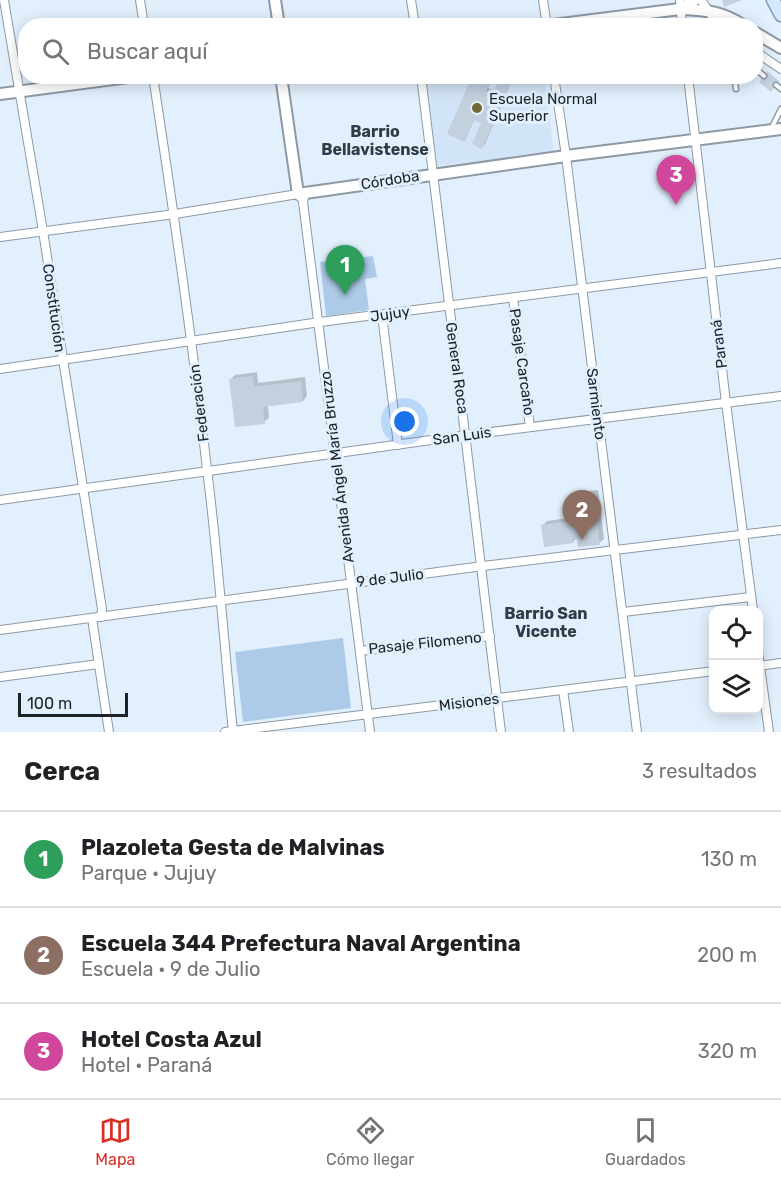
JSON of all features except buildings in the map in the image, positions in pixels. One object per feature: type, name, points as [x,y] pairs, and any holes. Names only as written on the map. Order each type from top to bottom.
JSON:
[{"type":"main road","points":[[774,0],[781,15]]},
{"type":"street","name":"Constitución","points":[[4,0],[43,231],[102,609],[97,618],[99,664],[109,732]]},
{"type":"street","points":[[140,0],[143,18]]},
{"type":"street","points":[[269,0],[272,18]]},
{"type":"street","points":[[275,0],[278,18]]},
{"type":"street","points":[[411,0],[414,18]]},
{"type":"street","points":[[543,0],[545,18]]},
{"type":"street","points":[[591,18],[695,0]]},
{"type":"street","points":[[701,0],[713,18]]},
{"type":"street","points":[[680,4],[709,10],[729,18]]},
{"type":"street","points":[[763,37],[781,48]]},
{"type":"street","points":[[763,57],[781,69]]},
{"type":"street","points":[[0,94],[78,84]]},
{"type":"street","name":"Federación","points":[[154,84],[175,214],[208,471],[230,732]]},
{"type":"street","name":"Avenida Ángel María Bruzzo","points":[[281,84],[302,197]]},
{"type":"street","name":"Avenida Ángel María Bruzzo","points":[[288,84],[320,322],[370,732]]},
{"type":"street","name":"General Roca","points":[[423,84],[448,306],[483,566],[501,732]]},
{"type":"street","name":"Sarmiento","points":[[555,84],[637,732]]},
{"type":"street","name":"Paraná","points":[[689,84],[752,606]]},
{"type":"street","name":"Córdoba","points":[[0,237],[302,197],[433,174],[776,130]]},
{"type":"street","name":"Jujuy","points":[[0,369],[320,322],[781,263]]},
{"type":"street","name":"Pasaje Carcaño","points":[[513,298],[531,427]]},
{"type":"street","points":[[382,315],[398,445]]},
{"type":"street","name":"San Luis","points":[[0,500],[467,435],[781,396]]},
{"type":"street","name":"9 de Julio","points":[[0,630],[483,566],[614,552],[744,533],[781,530]]},
{"type":"street","points":[[623,612],[751,597]]},
{"type":"street","name":"Pasaje Filomeno","points":[[360,651],[490,636]]},
{"type":"street","points":[[763,665],[781,663]]},
{"type":"street","points":[[0,677],[99,664]]},
{"type":"street","name":"Misiones","points":[[230,732],[709,672]]},
{"type":"street","points":[[563,690],[569,732]]},
{"type":"street","points":[[763,690],[770,732]]},
{"type":"lane","points":[[735,84],[736,89]]},
{"type":"lane","points":[[776,85],[781,89]]},
{"type":"lane","points":[[776,130],[781,109]]},
{"type":"shaded area","points":[[426,84],[546,84],[554,152],[436,166]]},
{"type":"shaded area","points":[[373,256],[377,277],[365,279],[369,310],[326,316],[320,262]]},
{"type":"shaded area","points":[[343,638],[351,708],[243,722],[235,652]]},
{"type":"place","name":"Escuela Normal Superior","points":[[477,108]]},
{"type":"place","name":"Hotel Costa Azul","points":[[676,205]]},
{"type":"place","name":"Plazoleta Gesta de Malvinas","points":[[345,295]]},
{"type":"place","name":"Escuela 344 Prefectura Naval Argentina","points":[[582,540]]},
{"type":"district","name":"Barrio Bellavistense","points":[[375,140]]},
{"type":"district","name":"Barrio San Vicente","points":[[546,622]]}]
